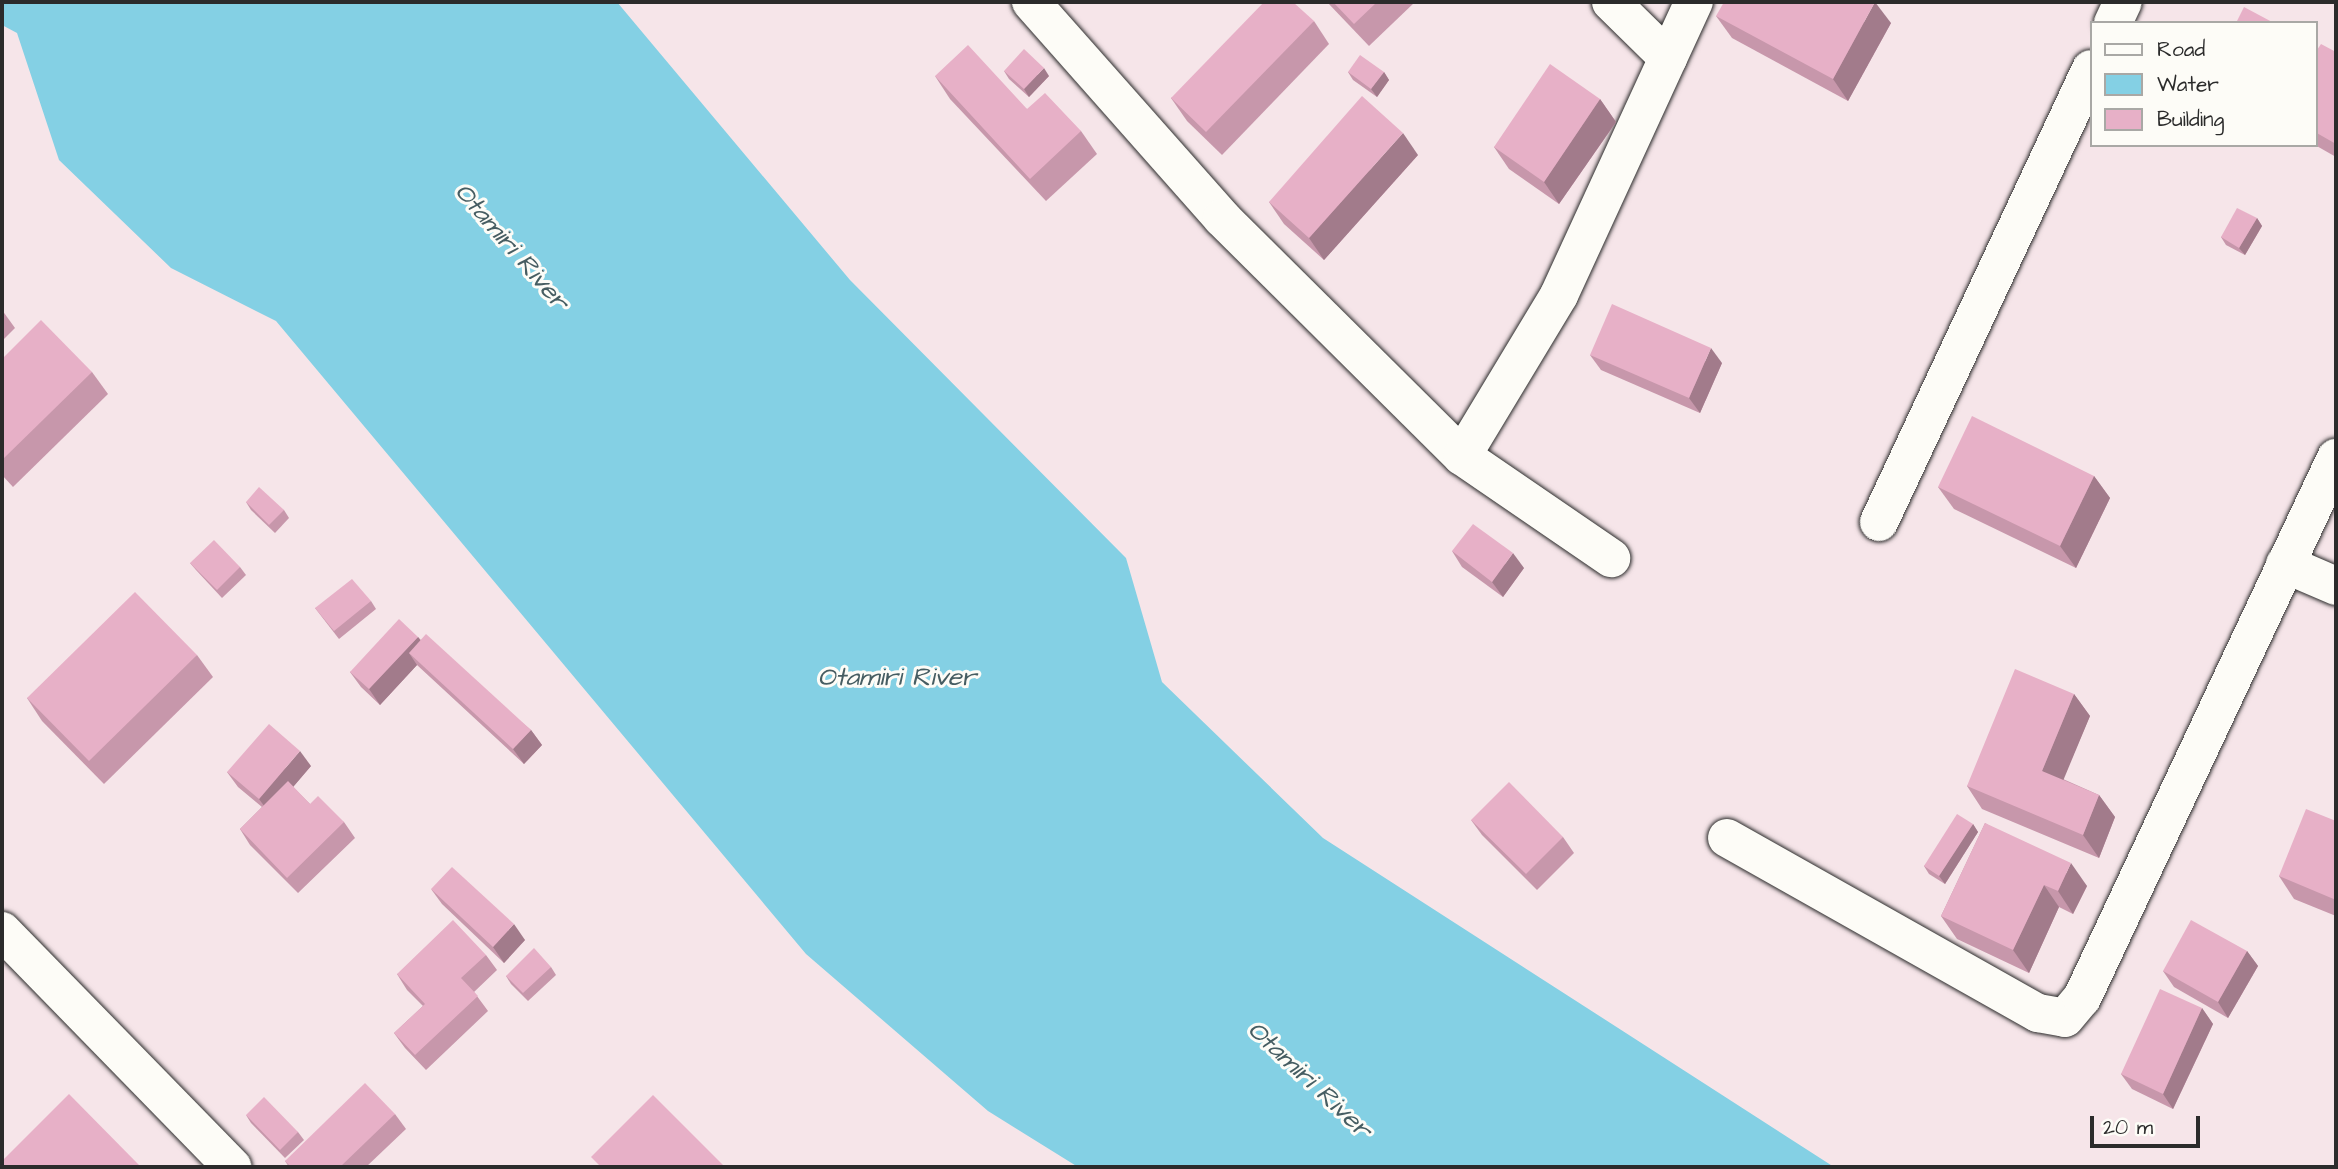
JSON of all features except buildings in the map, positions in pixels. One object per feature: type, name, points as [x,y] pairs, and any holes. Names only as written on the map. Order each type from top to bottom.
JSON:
[{"type":"street","points":[[1031,2],[1222,218],[1462,456],[1611,558]]},
{"type":"street","points":[[1611,2],[1668,58]]},
{"type":"street","points":[[1462,456],[1559,295],[1694,2]]},
{"type":"street","points":[[2114,21],[2123,2]]},
{"type":"street","points":[[1879,522],[2090,71]]},
{"type":"street","points":[[1727,838],[2038,1013],[2065,1018],[2082,998],[2336,458]]},
{"type":"street","points":[[2286,564],[2336,586]]},
{"type":"street","points":[[2,931],[232,1167]]},
{"type":"water","name":"Otamiri River","points":[[2,2],[617,2],[850,280],[1126,558],[1162,682],[1323,838],[1834,1167],[1078,1167],[988,1111],[806,954],[276,321],[171,268],[59,160],[17,33],[2,25]]}]
